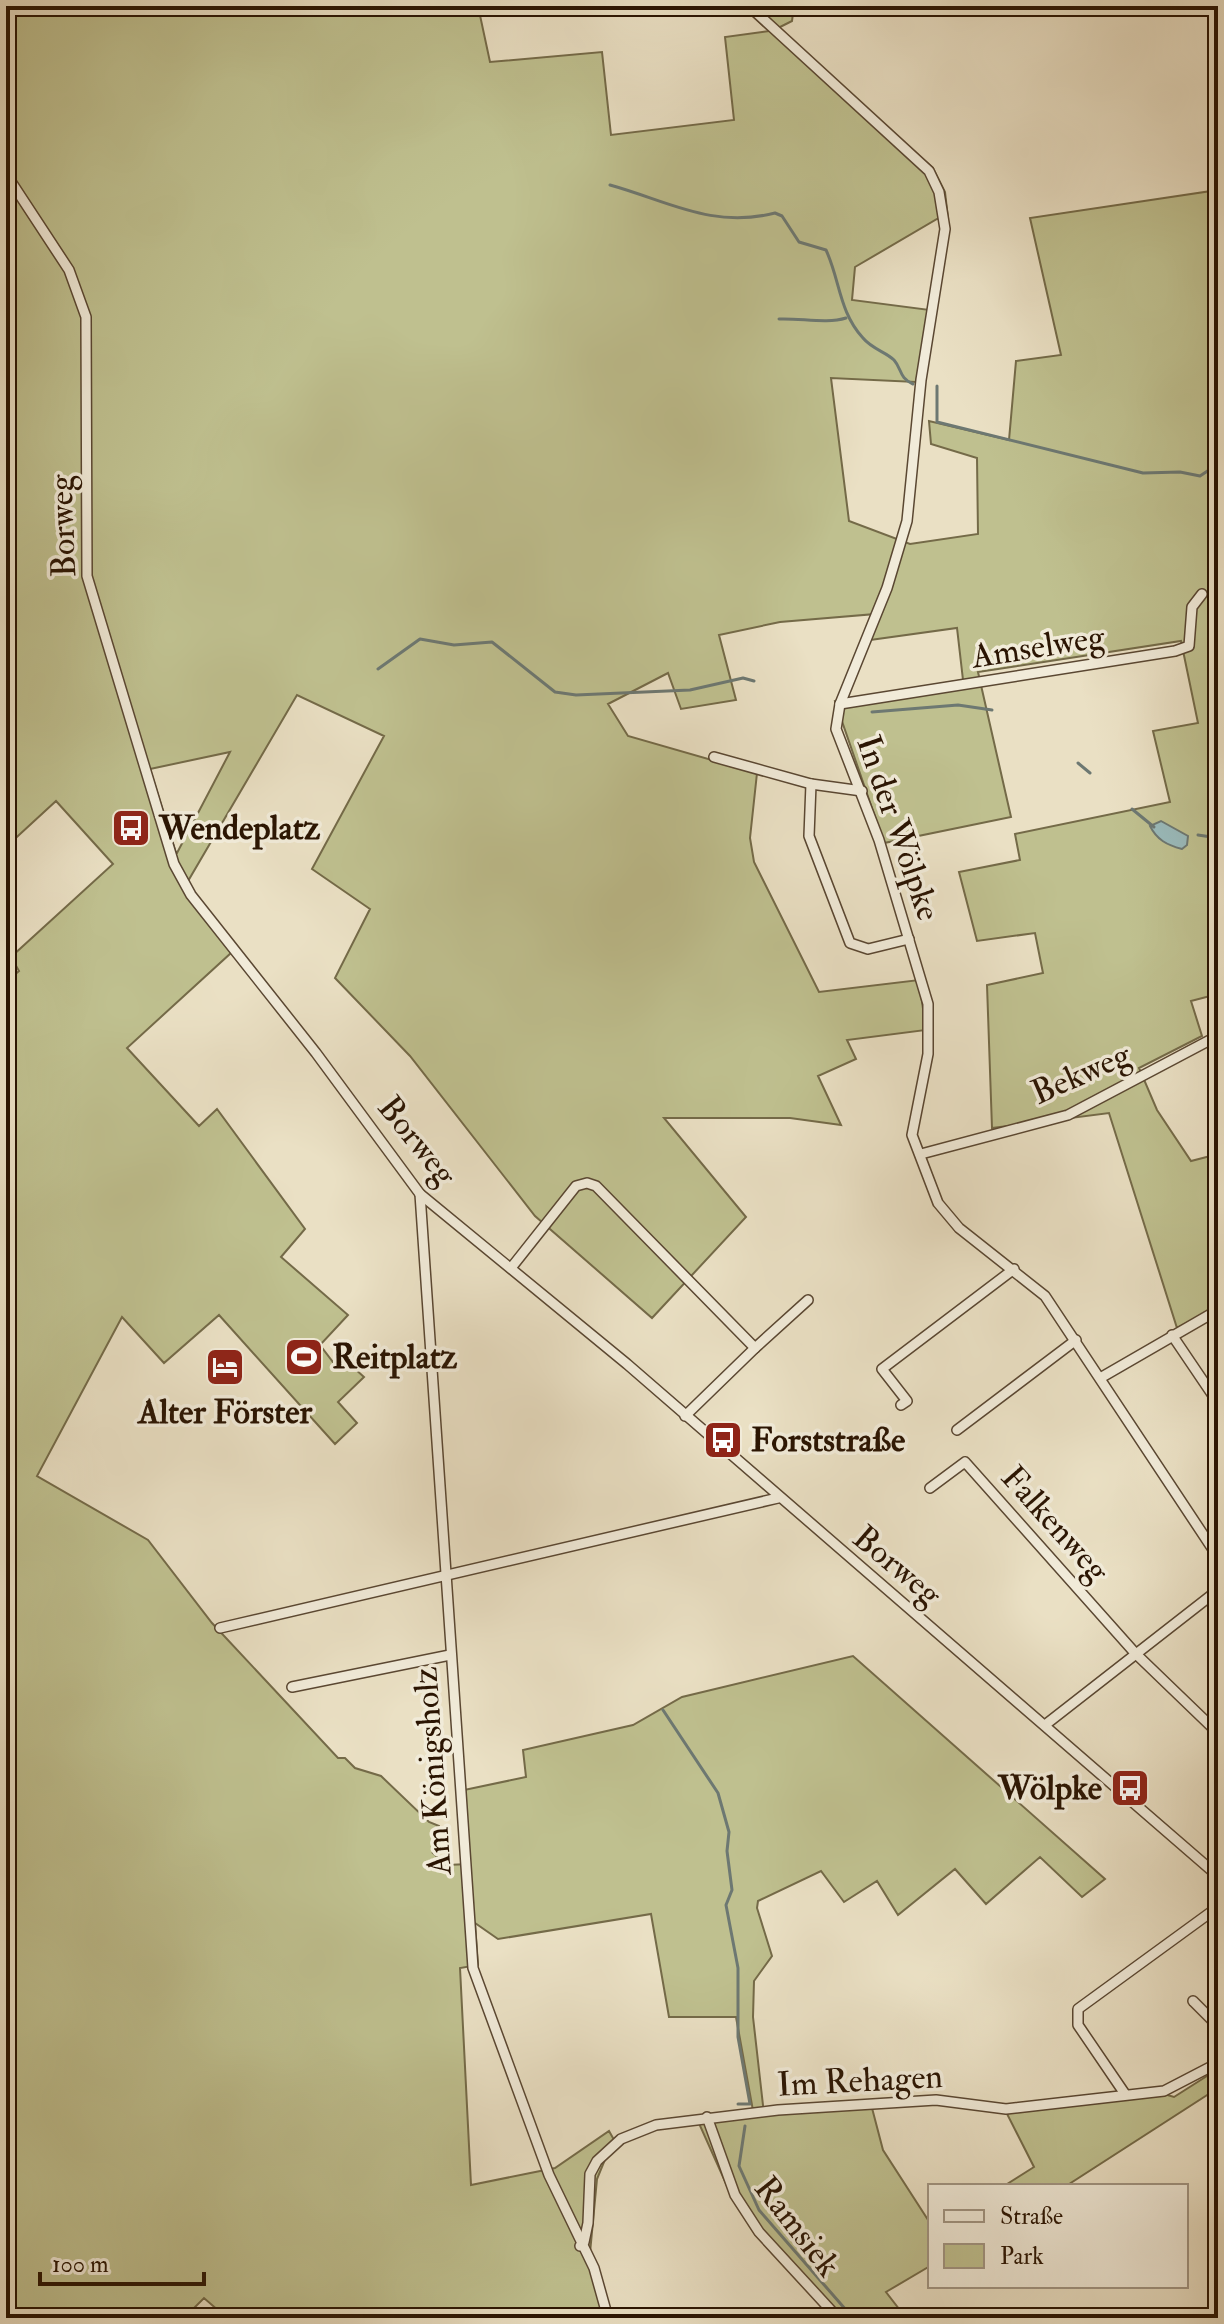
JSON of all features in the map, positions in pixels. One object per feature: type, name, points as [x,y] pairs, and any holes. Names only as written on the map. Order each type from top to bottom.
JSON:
[{"type":"street","name":"In der Wölpke","points":[[749,6],[929,171],[939,192],[945,229],[921,380],[907,521],[887,588],[840,704],[836,729],[862,791],[923,982],[930,1026],[912,1135],[938,1203],[959,1228],[1045,1296],[1102,1377],[1218,1557]]},
{"type":"street","name":"Borweg","points":[[6,174],[69,270],[86,317],[87,576],[174,864],[191,895],[316,1053],[420,1194],[685,1416],[1218,1876]]},
{"type":"street","name":"Amselweg","points":[[840,704],[1175,651],[1189,646],[1192,607],[1202,594]]},
{"type":"street","points":[[714,757],[811,784],[862,791]]},
{"type":"street","points":[[811,784],[809,836],[850,943],[868,949],[909,939]]},
{"type":"street","name":"Bekweg","points":[[921,1154],[1068,1115],[1210,1040]]},
{"type":"street","points":[[511,1268],[576,1186],[587,1183],[596,1186],[755,1348]]},
{"type":"street","name":"Am Königsholz","points":[[420,1194],[473,1968],[549,2175],[580,2246],[594,2268],[608,2318]]},
{"type":"street","points":[[901,1405],[907,1401],[882,1369],[1014,1269]]},
{"type":"street","points":[[685,1416],[808,1300]]},
{"type":"street","points":[[1102,1377],[1218,1310]]},
{"type":"street","points":[[1172,1335],[1218,1403]]},
{"type":"street","points":[[957,1430],[1076,1340]]},
{"type":"street","name":"Falkenweg","points":[[930,1488],[965,1462],[1135,1653]]},
{"type":"street","points":[[220,1628],[778,1498]]},
{"type":"street","points":[[1045,1725],[1218,1590]]},
{"type":"street","points":[[1135,1653],[1218,1733]]},
{"type":"street","points":[[292,1687],[450,1655]]},
{"type":"street","points":[[1125,2094],[1078,2025],[1078,2009],[1218,1907]]},
{"type":"street","points":[[1193,2001],[1218,2026]]},
{"type":"street","name":"Im Rehagen","points":[[580,2246],[588,2223],[590,2174],[603,2155],[633,2133],[656,2125],[707,2117],[936,2100],[1006,2109],[1164,2091],[1218,2063]]},
{"type":"street","name":"Ramsiek","points":[[707,2117],[719,2158],[759,2232],[838,2318]]},
{"type":"green space","points":[[6,6],[478,6],[490,62],[602,52],[611,135],[734,120],[725,37],[769,31],[742,6],[794,6],[792,21],[776,29],[933,168],[945,192],[948,218],[937,219],[855,267],[852,300],[930,310],[916,382],[831,378],[849,521],[910,544],[978,534],[977,458],[931,444],[929,421],[1009,440],[1016,361],[1061,355],[1030,218],[1218,190],[1218,994],[1191,1001],[1202,1036],[1139,1068],[1157,1110],[1191,1161],[1218,1154],[1218,1307],[1177,1328],[1109,1113],[992,1128],[987,985],[1043,973],[1035,933],[977,941],[959,872],[1020,860],[1015,834],[1170,802],[1153,731],[1198,723],[1181,641],[978,672],[1011,817],[884,843],[835,701],[963,680],[957,628],[863,641],[876,614],[780,622],[719,635],[736,700],[681,709],[668,673],[608,704],[628,736],[757,773],[750,838],[754,862],[819,992],[919,980],[926,1030],[847,1040],[856,1059],[818,1076],[841,1125],[790,1118],[664,1118],[746,1217],[652,1318],[535,1216],[410,1056],[335,978],[370,909],[312,869],[384,736],[297,695],[184,888],[232,952],[127,1048],[199,1126],[217,1109],[305,1229],[281,1257],[348,1315],[320,1345],[336,1366],[344,1359],[364,1377],[338,1402],[357,1423],[335,1444],[219,1315],[164,1363],[122,1317],[37,1476],[148,1540],[212,1623],[338,1758],[345,1758],[355,1768],[381,1776],[429,1822],[439,1826],[443,1849],[433,1853],[446,1865],[470,1864],[464,1790],[526,1777],[523,1750],[633,1725],[682,1697],[853,1656],[1105,1879],[1082,1897],[1040,1857],[986,1904],[955,1869],[898,1915],[877,1881],[844,1902],[821,1871],[758,1901],[757,1908],[772,1956],[754,1981],[753,2017],[764,2114],[872,2108],[883,2150],[928,2220],[928,2267],[886,2292],[906,2318],[840,2318],[732,2197],[697,2119],[754,2116],[736,2017],[669,2017],[651,1914],[498,1939],[475,1923],[478,1965],[460,1968],[471,2185],[555,2168],[609,2131],[617,2145],[606,2157],[597,2179],[590,2253],[612,2318],[227,2318],[204,2298],[184,2318],[6,2318],[6,982],[19,971],[11,957],[113,864],[56,801],[6,847]],"holes":[[[230,752],[177,853],[150,769]]]},
{"type":"green space","points":[[1218,2069],[1218,2088],[1069,2184],[1007,2184],[1034,2167],[1003,2106],[1164,2094],[1174,2097]]},
{"type":"water","points":[[1161,821],[1188,836],[1187,845],[1182,849],[1159,838],[1150,826]]},
{"type":"waterway","points":[[610,185],[710,215],[731,218],[775,213],[782,216],[799,242],[826,250],[844,307],[855,328],[867,342],[894,360],[903,376],[913,384]]},
{"type":"waterway","points":[[779,319],[822,321],[846,318]]},
{"type":"waterway","points":[[937,386],[937,422],[1143,473],[1180,472],[1200,476],[1218,464]]},
{"type":"waterway","points":[[378,669],[420,639],[454,645],[492,642],[555,692],[576,695],[690,690],[743,678],[754,681]]},
{"type":"waterway","points":[[872,712],[958,705],[992,710]]},
{"type":"waterway","points":[[1078,763],[1090,773]]},
{"type":"waterway","points":[[1132,809],[1154,827]]},
{"type":"waterway","points":[[1198,835],[1218,838]]},
{"type":"waterway","points":[[663,1710],[718,1793],[729,1832],[727,1851],[732,1890],[726,1905],[738,1968],[738,2037],[750,2104],[738,2104]]},
{"type":"waterway","points":[[745,2126],[739,2166],[759,2210],[853,2318]]},
{"type":"place","name":"Wendeplatz","points":[[131,828]]},
{"type":"place","name":"Reitplatz","points":[[304,1357]]},
{"type":"place","name":"Alter Förster","points":[[225,1367]]},
{"type":"place","name":"Forststraße","points":[[723,1440]]},
{"type":"place","name":"Wölpke","points":[[1130,1788]]}]
